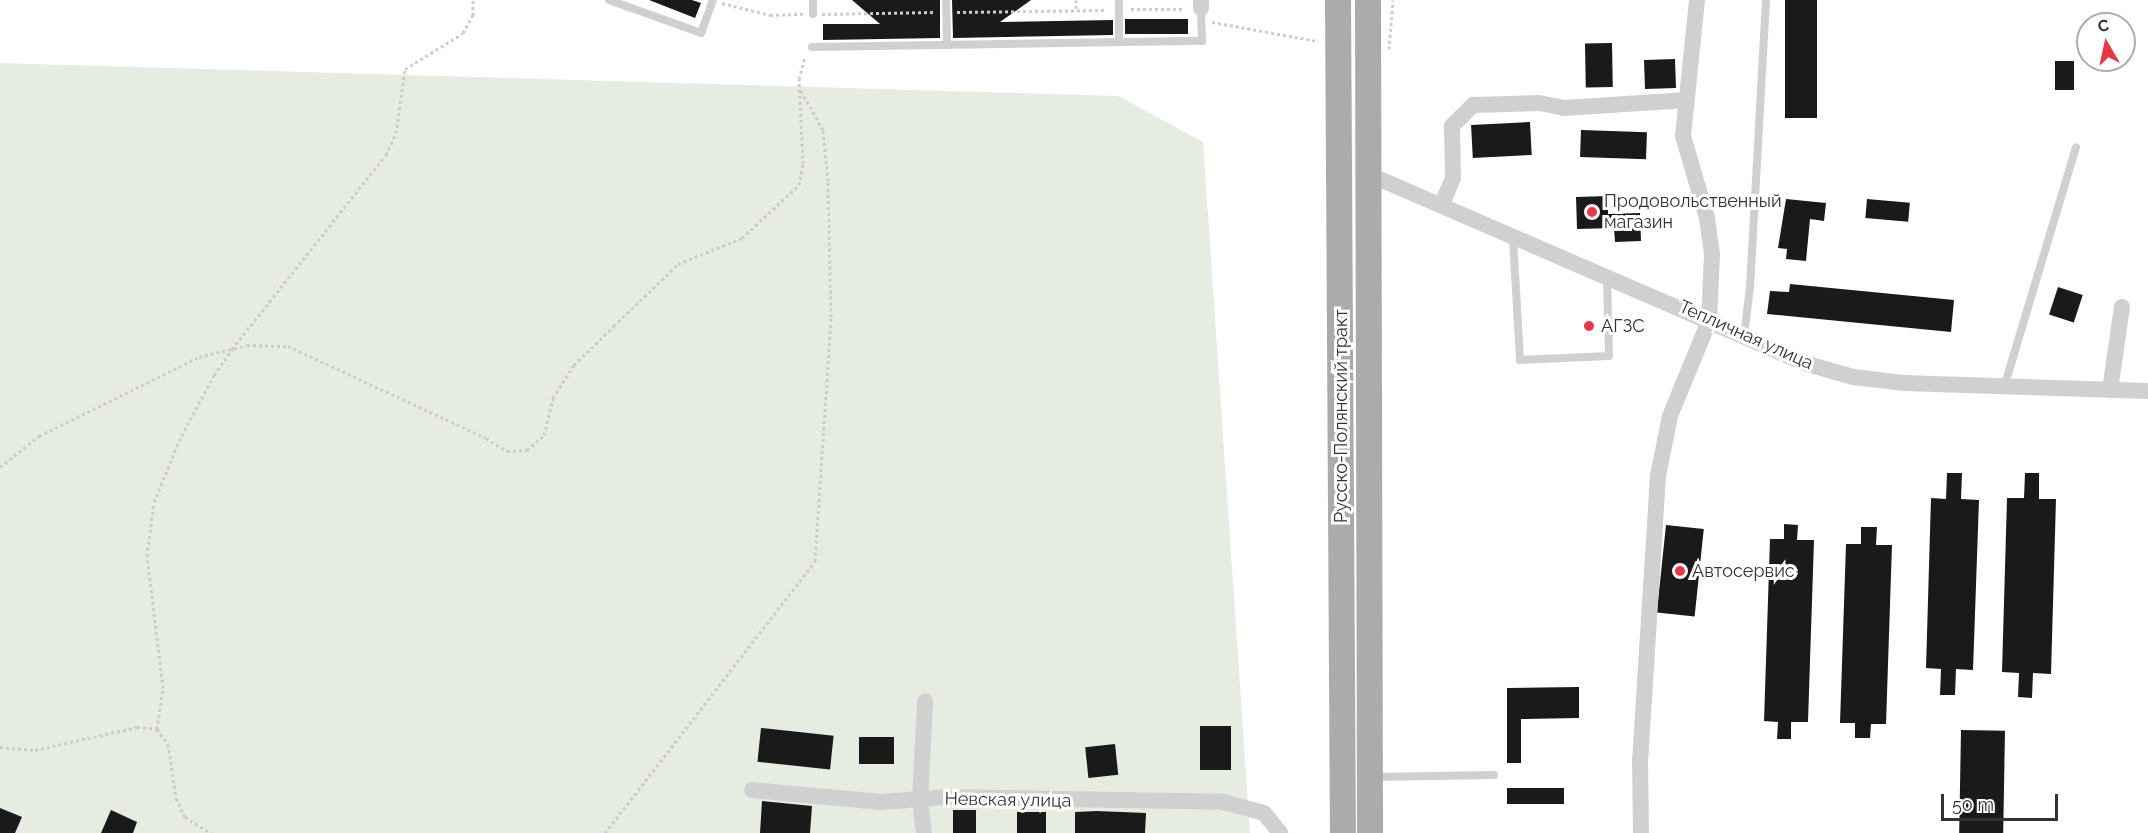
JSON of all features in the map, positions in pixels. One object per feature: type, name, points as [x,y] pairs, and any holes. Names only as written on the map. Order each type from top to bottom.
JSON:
[{"type":"main road","name":"Русско-Полянский тракт","points":[[1338,0],[1343,833]]},
{"type":"main road","name":"Русско-Полянский тракт","points":[[1368,0],[1370,833]]},
{"type":"street","points":[[1641,833],[1640,762],[1658,476],[1670,416],[1709,321],[1712,254],[1707,218],[1683,136],[1697,0]]},
{"type":"street","points":[[1442,204],[1453,178],[1452,126],[1460,114],[1473,105],[1539,103],[1564,108],[1687,100]]},
{"type":"street","name":"Тепличная улица","points":[[1368,174],[1442,204],[1804,363],[1853,377],[1903,383],[2005,384],[2148,391]]},
{"type":"street","points":[[2110,390],[2122,306]]},
{"type":"street","points":[[924,833],[920,801],[925,701]]},
{"type":"street","name":"Невская улица","points":[[752,790],[881,802],[920,801],[947,797],[1223,802],[1264,813],[1280,833]]},
{"type":"lane","points":[[609,0],[700,33],[712,0]]},
{"type":"lane","points":[[813,0],[813,14]]},
{"type":"lane","points":[[946,0],[947,45]]},
{"type":"lane","points":[[1119,0],[1119,42]]},
{"type":"lane","points":[[1744,337],[1750,288],[1766,0]]},
{"type":"lane","points":[[812,47],[1202,41],[1201,8]]},
{"type":"lane","points":[[2005,384],[2076,147]]},
{"type":"lane","points":[[1514,237],[1520,360],[1608,356],[1607,278]]},
{"type":"lane","points":[[1370,777],[1494,775]]},
{"type":"path","points":[[211,833],[185,817],[176,798],[168,744],[157,729],[163,688],[147,556],[154,501],[178,441],[214,375],[232,349],[386,155],[396,133],[405,69],[418,57],[463,33],[473,15],[473,0]]},
{"type":"path","points":[[1076,0],[1076,10]]},
{"type":"path","points":[[1201,8],[1211,22],[1325,42]]},
{"type":"path","points":[[0,467],[39,436],[199,357],[247,345],[288,346],[486,438],[507,451],[527,450],[544,435],[553,398],[574,365],[614,326],[678,264],[742,238],[766,217],[781,198],[799,185],[802,164],[799,79],[801,61],[812,47]]},
{"type":"path","points":[[605,833],[815,561],[831,317],[828,181],[823,130],[802,94],[799,79]]},
{"type":"path","points":[[0,747],[35,750],[137,727],[157,729]]},
{"type":"shaded area","points":[[0,63],[1118,96],[1203,142],[1250,833],[0,833]]},
{"type":"building","points":[[649,0],[692,0],[701,3],[695,18]]},
{"type":"building","points":[[852,0],[940,0],[940,38],[823,40],[823,24],[880,24]]},
{"type":"building","points":[[952,0],[1031,0],[1000,22],[1113,20],[1113,35],[953,38]]},
{"type":"building","points":[[1785,0],[1817,0],[1817,118],[1785,118]]},
{"type":"building","points":[[1125,19],[1188,19],[1188,34],[1125,34]]},
{"type":"building","points":[[1585,43],[1612,43],[1613,87],[1586,87]]},
{"type":"building","points":[[1675,59],[1676,88],[1645,89],[1644,60]]},
{"type":"building","points":[[2055,61],[2074,61],[2074,90],[2055,90]]},
{"type":"building","points":[[1530,122],[1532,155],[1473,158],[1471,125]]},
{"type":"building","points":[[1581,130],[1647,132],[1646,159],[1580,157]]},
{"type":"building","points":[[1608,196],[1608,214],[1640,213],[1641,241],[1615,242],[1614,228],[1577,229],[1576,197]]},
{"type":"building","points":[[1786,199],[1826,203],[1824,221],[1810,219],[1806,261],[1786,259],[1787,249],[1778,248]]},
{"type":"building","points":[[1867,199],[1910,203],[1908,222],[1865,218]]},
{"type":"building","points":[[1790,284],[1954,300],[1951,332],[1767,314],[1770,291],[1789,292]]},
{"type":"building","points":[[2058,287],[2083,295],[2074,323],[2049,315]]},
{"type":"building","points":[[1947,473],[1962,473],[1961,499],[1979,500],[1973,670],[1956,669],[1955,695],[1940,695],[1941,669],[1926,668],[1931,498],[1946,499]]},
{"type":"building","points":[[2025,473],[2039,473],[2039,499],[2056,499],[2051,674],[2033,673],[2032,698],[2018,697],[2019,673],[2002,672],[2007,498],[2024,498]]},
{"type":"building","points":[[1784,524],[1798,525],[1797,540],[1814,540],[1808,722],[1791,722],[1791,739],[1777,739],[1778,722],[1764,721],[1770,539],[1784,539]]},
{"type":"building","name":"Автосервис","points":[[1666,525],[1704,529],[1695,616],[1657,613]]},
{"type":"building","points":[[1861,527],[1877,527],[1876,545],[1892,545],[1886,724],[1871,724],[1870,738],[1855,738],[1855,723],[1840,723],[1846,544],[1861,544]]},
{"type":"building","points":[[1579,687],[1579,718],[1521,719],[1521,763],[1507,763],[1507,688]]},
{"type":"building","points":[[1200,726],[1231,726],[1231,770],[1200,770]]},
{"type":"building","points":[[761,728],[834,736],[830,769],[757,762]]},
{"type":"building","points":[[1961,730],[2005,731],[2003,833],[1959,833]]},
{"type":"building","points":[[859,737],[894,737],[894,764],[859,764]]},
{"type":"building","points":[[1115,744],[1118,775],[1088,778],[1085,747]]},
{"type":"building","points":[[1507,788],[1564,788],[1564,804],[1507,804]]},
{"type":"building","points":[[762,801],[812,806],[810,833],[760,833]]},
{"type":"building","points":[[0,808],[22,817],[15,833],[0,833]]},
{"type":"building","points":[[111,810],[137,822],[133,833],[101,833]]},
{"type":"building","points":[[953,810],[976,810],[976,833],[953,833]]},
{"type":"building","points":[[1017,812],[1046,812],[1046,833],[1017,833]]},
{"type":"building","points":[[1075,812],[1146,813],[1145,833],[1075,833]]},
{"type":"place","name":"Продовольственный магазин","points":[[1592,212]]},
{"type":"place","name":"АГЗС","points":[[1589,326]]},
{"type":"place","name":"Автосервис","points":[[1680,571]]}]
